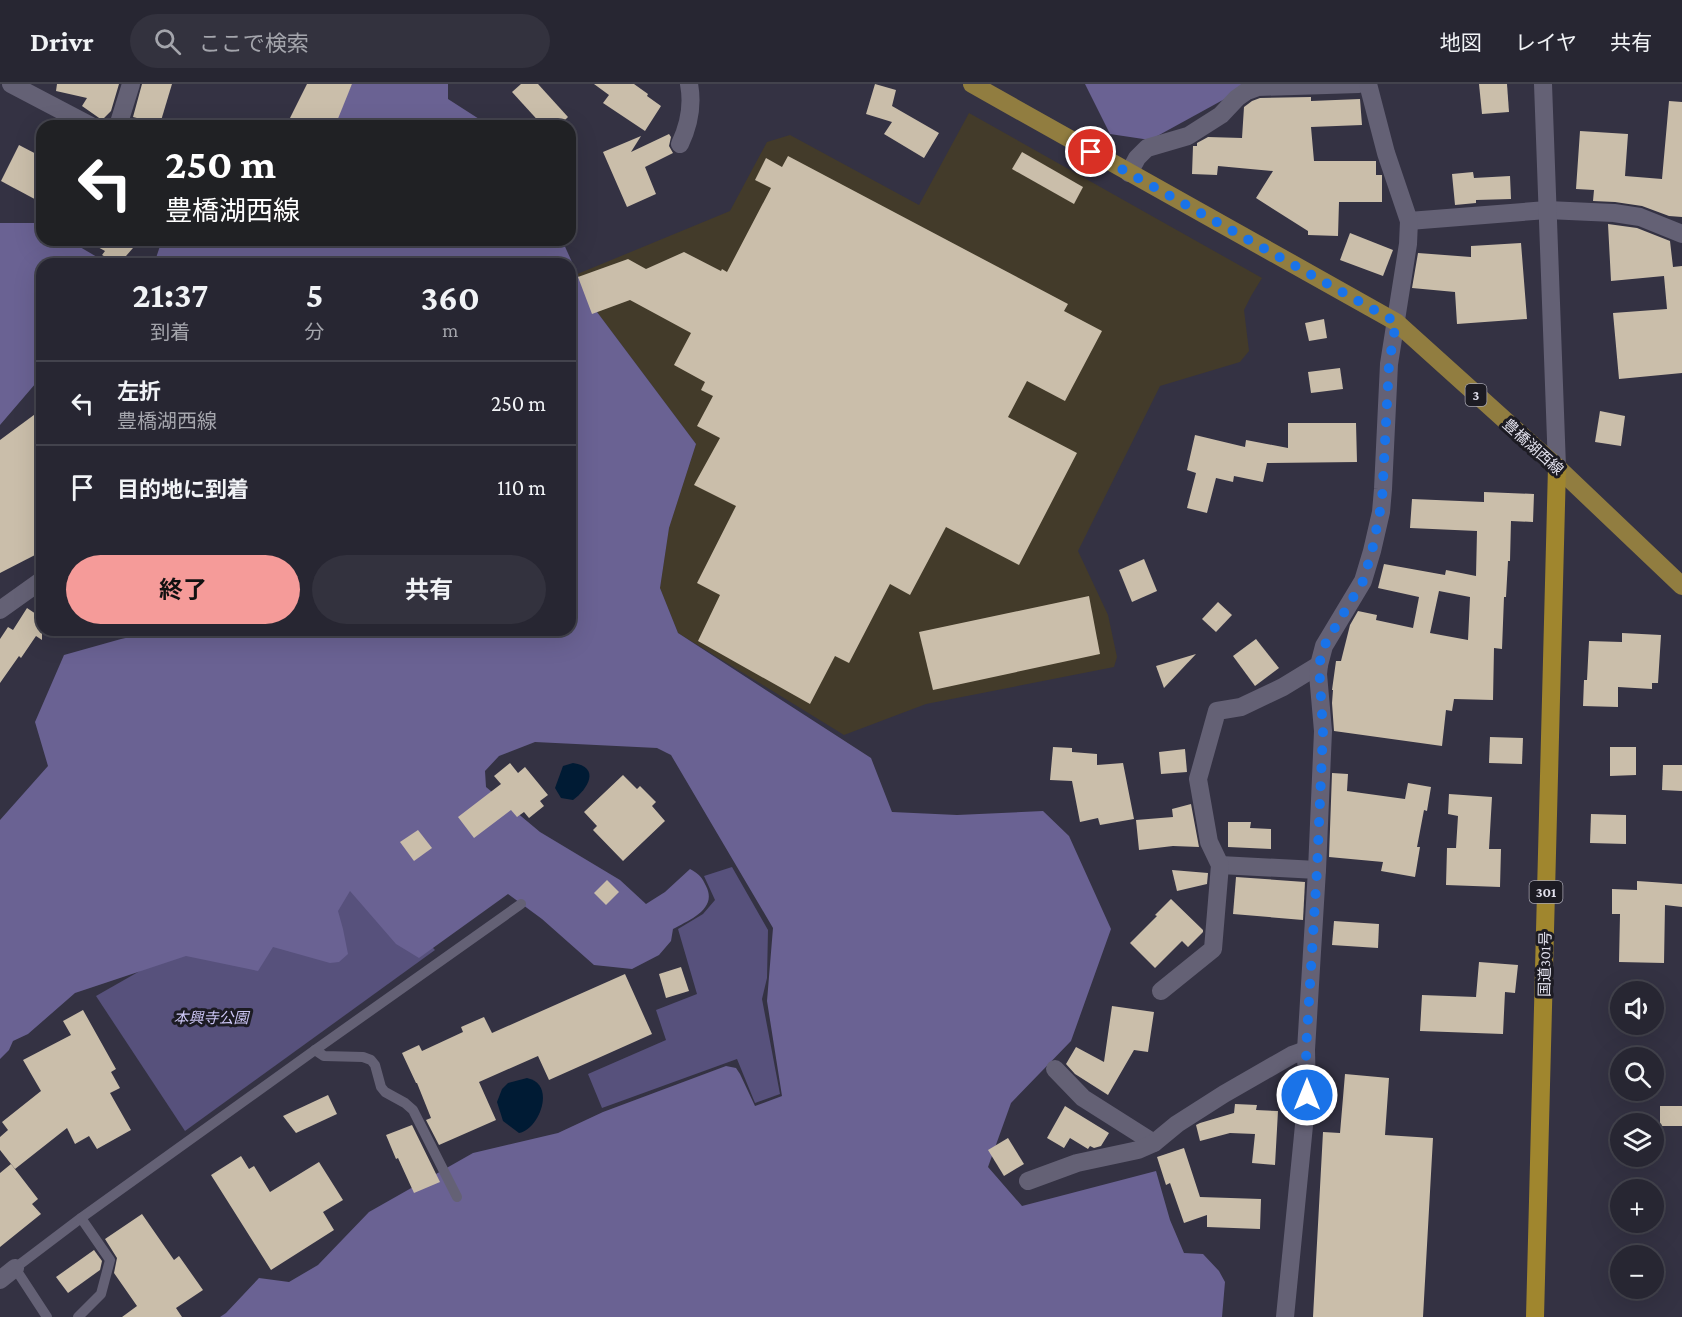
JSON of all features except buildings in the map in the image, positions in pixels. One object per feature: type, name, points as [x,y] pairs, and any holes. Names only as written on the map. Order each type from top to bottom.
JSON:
[{"type":"highway","name":"国道301号","points":[[1535,1317],[1557,467]]},
{"type":"main road","name":"豊橋湖西線","points":[[972,84],[1396,322],[1557,467],[1682,586]]},
{"type":"street","points":[[11,84],[80,120]]},
{"type":"street","points":[[120,120],[131,84]]},
{"type":"street","points":[[680,144],[686,131],[690,111],[689,84]]},
{"type":"street","points":[[1129,173],[1137,158],[1147,148],[1188,136],[1221,115],[1246,90],[1258,87],[1359,84]]},
{"type":"street","points":[[1285,1317],[1307,1095],[1306,1050],[1323,731],[1319,665],[1324,646],[1363,581],[1372,551],[1382,501],[1389,364],[1408,244],[1409,221],[1386,153],[1368,84]]},
{"type":"street","points":[[1543,84],[1557,467]]},
{"type":"street","points":[[1409,221],[1547,210],[1614,213],[1640,217],[1682,234]]},
{"type":"street","points":[[2,604],[36,584]]},
{"type":"street","points":[[1161,991],[1213,949],[1220,865],[1209,842],[1198,779],[1217,711],[1241,707],[1283,687],[1319,665]]},
{"type":"street","points":[[1220,865],[1317,870]]},
{"type":"street","points":[[1028,1180],[1077,1163],[1138,1150],[1154,1143],[1177,1124],[1224,1094],[1292,1055],[1306,1050]]},
{"type":"street","points":[[1055,1069],[1083,1098],[1154,1143]]},
{"type":"street","points":[[0,1280],[15,1268]]},
{"type":"lane","points":[[47,1317],[15,1268],[81,1218],[521,904]]},
{"type":"lane","points":[[315,1050],[324,1056],[363,1057],[371,1060],[385,1092],[413,1110],[457,1197]]},
{"type":"lane","points":[[78,1317],[101,1293],[110,1260],[81,1218]]},
{"type":"shaded area","points":[[352,84],[448,84],[448,99],[481,120],[335,120]]},
{"type":"shaded area","points":[[1085,84],[1252,84],[1150,140],[1110,134]]},
{"type":"shaded area","points":[[969,113],[1262,278],[1244,310],[1249,351],[1240,362],[1160,386],[1078,551],[1108,615],[1117,657],[1114,667],[926,704],[844,735],[678,633],[660,588],[669,527],[696,444],[591,304],[576,275],[730,211],[767,142],[790,135],[919,205]]},
{"type":"shaded area","points":[[0,223],[36,223],[36,246],[78,246],[99,258],[36,258],[36,383],[0,425]]},
{"type":"shaded area","points":[[160,246],[565,246],[570,258],[156,258]]},
{"type":"shaded area","points":[[576,271],[591,304],[696,444],[669,528],[660,588],[678,633],[871,758],[892,812],[957,815],[1043,811],[1069,836],[1111,929],[1071,1041],[1011,1103],[988,1167],[1022,1206],[1156,1171],[1170,1220],[1184,1253],[1203,1254],[1219,1271],[1225,1282],[1222,1317],[220,1317],[259,1278],[289,1282],[318,1265],[369,1212],[473,1153],[558,1133],[603,1112],[726,1066],[736,1068],[755,1106],[782,1096],[767,1001],[773,928],[671,755],[657,748],[535,742],[499,756],[485,771],[486,787],[540,832],[620,880],[646,904],[665,892],[690,869],[703,880],[709,894],[705,907],[694,918],[673,929],[671,941],[659,955],[632,969],[594,965],[542,919],[508,894],[419,958],[396,944],[350,891],[338,911],[348,954],[339,962],[330,963],[273,947],[258,971],[186,956],[75,993],[28,1034],[13,1041],[9,1050],[0,1059],[0,820],[48,766],[35,722],[64,655],[135,636],[576,636]]},
{"type":"green space","name":"本興寺公園","points":[[343,855],[435,950],[185,1131],[96,996]]},
{"type":"green space","points":[[732,867],[768,930],[767,978],[762,999],[780,1094],[755,1103],[737,1059],[602,1108],[588,1074],[666,1040],[656,1010],[697,994],[678,929],[703,914],[715,900],[704,876]]},
{"type":"water","points":[[573,763],[587,769],[589,779],[587,785],[573,800],[561,798],[555,788],[563,766]]},
{"type":"water","points":[[527,1078],[536,1082],[541,1089],[542,1107],[533,1124],[519,1133],[503,1121],[497,1102],[502,1089],[508,1083]]},
{"type":"route","points":[[1091,152],[1396,322],[1389,364],[1381,512],[1363,581],[1328,638],[1319,665],[1323,731],[1306,1050],[1307,1095]]}]
